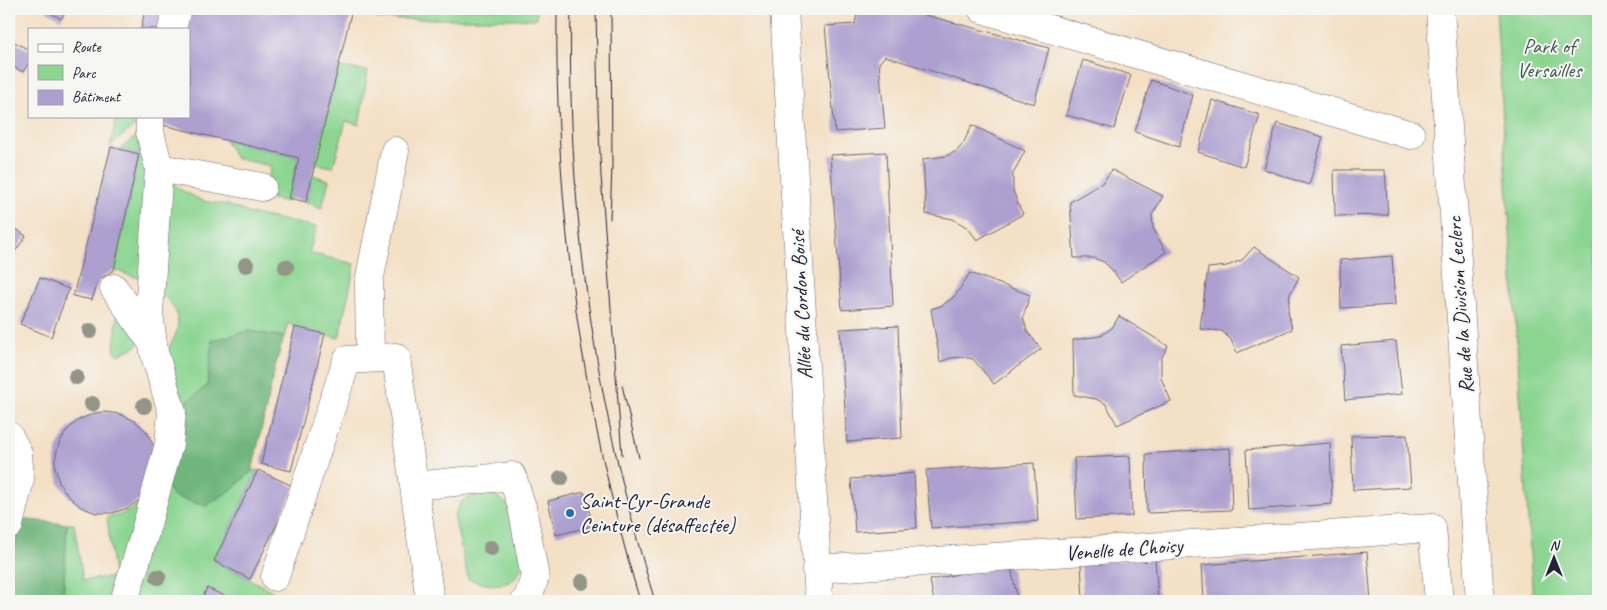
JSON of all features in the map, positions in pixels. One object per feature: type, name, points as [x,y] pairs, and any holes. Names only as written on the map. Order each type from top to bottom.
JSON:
[{"type":"street","points":[[172,28],[177,9]]},
{"type":"street","name":"Allée du Cordon Boisé","points":[[784,9],[819,601]]},
{"type":"street","points":[[982,9],[1411,135]]},
{"type":"street","name":"Rue de la Division Leclerc","points":[[1440,9],[1480,601]]},
{"type":"street","points":[[124,601],[169,444],[172,412],[153,344],[149,313],[159,168],[150,132],[150,118]]},
{"type":"street","points":[[370,358],[369,282],[395,151]]},
{"type":"street","points":[[159,168],[262,187]]},
{"type":"street","points":[[114,288],[153,344]]},
{"type":"street","points":[[276,577],[347,360],[396,357],[430,601]]},
{"type":"street","points":[[9,436],[18,452],[20,479],[9,525]]},
{"type":"street","points":[[414,486],[512,476],[522,507],[535,576],[527,601],[525,601]]},
{"type":"street","name":"Venelle de Choisy","points":[[816,569],[1432,528],[1439,601]]},
{"type":"green space","points":[[378,9],[537,9],[536,19],[377,19]]},
{"type":"green space","name":"Park of Versailles","points":[[1496,9],[1598,9],[1598,601],[1533,601]]},
{"type":"green space","points":[[338,67],[368,71],[359,125],[346,121],[333,167],[315,164]]},
{"type":"green space","points":[[117,118],[142,118],[142,120],[110,146]]},
{"type":"green space","points":[[142,132],[147,150],[146,277],[135,277],[114,270],[139,154],[120,149]]},
{"type":"green space","points":[[225,140],[299,158],[287,202],[264,197],[271,166],[235,158]]},
{"type":"green space","points":[[312,175],[329,180],[322,208],[306,202]]},
{"type":"green space","points":[[171,182],[181,190],[203,201],[228,205],[248,213],[317,227],[309,253],[355,264],[339,338],[295,327],[288,323],[284,337],[249,331],[207,386],[181,406],[165,353],[175,337],[178,322],[177,314],[168,300],[160,293]]},
{"type":"green space","points":[[118,308],[138,340],[137,346],[118,355],[114,350]]},
{"type":"green space","points":[[249,331],[284,337],[276,363],[252,471],[231,490],[206,506],[172,496],[166,482],[181,406],[207,386],[212,340]]},
{"type":"green space","points":[[258,470],[214,561],[292,601],[236,601],[207,589],[201,601],[130,601],[166,482],[231,490],[252,471]]},
{"type":"green space","points":[[481,492],[497,496],[508,505],[523,565],[514,579],[504,584],[485,584],[468,579],[454,516],[461,502]]},
{"type":"green space","points":[[140,503],[117,601],[63,601],[67,524],[74,524],[83,580],[114,577],[107,517],[125,513]]},
{"type":"green space","points":[[20,519],[67,524],[63,601],[9,601],[9,569]]},
{"type":"building","points":[[44,9],[67,9],[61,19]]},
{"type":"building","points":[[145,9],[165,9],[160,28],[141,28]]},
{"type":"building","points":[[187,9],[352,9],[306,202],[289,198],[299,158],[159,124],[160,118],[190,118],[190,28],[182,28]]},
{"type":"building","points":[[858,9],[903,9],[1049,48],[1034,104],[885,56],[879,63],[885,128],[835,132],[825,26],[855,24]]},
{"type":"building","points":[[9,39],[28,49],[28,64],[23,72],[9,65]]},
{"type":"building","points":[[1083,60],[1131,75],[1114,129],[1066,115]]},
{"type":"building","points":[[1151,80],[1193,95],[1179,147],[1135,132]]},
{"type":"building","points":[[1212,100],[1260,115],[1244,167],[1198,152]]},
{"type":"building","points":[[1277,123],[1323,137],[1309,185],[1264,169]]},
{"type":"building","points":[[972,125],[1025,151],[1013,173],[1013,190],[1023,214],[977,240],[968,228],[953,219],[926,214],[923,159],[946,156],[957,151],[964,142]]},
{"type":"building","points":[[111,147],[139,154],[114,270],[99,279],[92,300],[73,296]]},
{"type":"building","points":[[886,152],[893,306],[842,310],[830,155]]},
{"type":"building","points":[[1112,170],[1163,196],[1152,215],[1153,228],[1166,252],[1121,282],[1104,262],[1093,258],[1074,258],[1070,202],[1102,183]]},
{"type":"building","points":[[1334,170],[1385,170],[1388,215],[1335,216]]},
{"type":"building","points":[[9,224],[26,236],[9,260]]},
{"type":"building","points":[[1254,247],[1299,277],[1290,294],[1288,311],[1292,329],[1237,353],[1231,340],[1222,331],[1200,329],[1208,268],[1227,266],[1242,260]]},
{"type":"building","points":[[1392,256],[1395,305],[1341,308],[1340,260]]},
{"type":"building","points":[[970,273],[1030,295],[1023,317],[1027,331],[1041,349],[994,384],[973,359],[963,357],[951,358],[940,362],[931,309],[943,305],[955,296]]},
{"type":"building","points":[[40,278],[69,289],[51,337],[20,324]]},
{"type":"building","points":[[1119,316],[1168,346],[1161,359],[1161,378],[1171,401],[1117,425],[1106,404],[1096,399],[1074,395],[1073,340],[1100,336],[1112,328]]},
{"type":"building","points":[[898,326],[902,438],[847,442],[840,329]]},
{"type":"building","points":[[295,327],[325,334],[291,471],[261,464]]},
{"type":"building","points":[[1396,341],[1402,394],[1345,400],[1341,346]]},
{"type":"building","points":[[104,412],[120,414],[135,421],[147,432],[154,447],[141,499],[128,508],[112,513],[96,513],[81,507],[68,496],[59,483],[55,459],[59,443],[68,429],[80,419]]},
{"type":"building","points":[[1407,435],[1411,487],[1353,490],[1351,436]]},
{"type":"building","points":[[1330,443],[1332,504],[1249,510],[1246,450]]},
{"type":"building","points":[[1230,448],[1232,510],[1147,513],[1146,454]]},
{"type":"building","points":[[1130,456],[1132,516],[1077,519],[1074,458]]},
{"type":"building","points":[[1034,463],[1038,521],[931,528],[926,470]]},
{"type":"building","points":[[258,470],[295,487],[250,579],[214,561]]},
{"type":"building","points":[[914,473],[917,528],[855,532],[851,479]]},
{"type":"building","name":"Saint-Cyr-Grande Ceinture (désaffectée)","points":[[584,492],[593,526],[556,535],[548,501]]},
{"type":"building","points":[[1367,552],[1371,601],[1204,601],[1202,565]]},
{"type":"building","points":[[1155,558],[1158,601],[1083,601],[1081,563]]},
{"type":"building","points":[[1010,563],[1018,601],[934,601],[930,580]]},
{"type":"building","points":[[207,588],[236,601],[201,601]]},
{"type":"tram line","points":[[557,9],[557,84],[561,159],[567,234],[576,308],[587,382],[602,456],[640,601]]},
{"type":"tram line","points":[[571,9],[574,159],[580,234],[589,308],[616,456],[634,529],[655,601]]},
{"type":"tram line","points":[[596,9],[601,176],[622,455]]},
{"type":"tram line","points":[[610,219],[612,167],[611,9]]},
{"type":"tram line","points":[[622,385],[639,458]]},
{"type":"place","name":"Saint-Cyr-Grande Ceinture (désaffectée)","points":[[570,513]]}]
